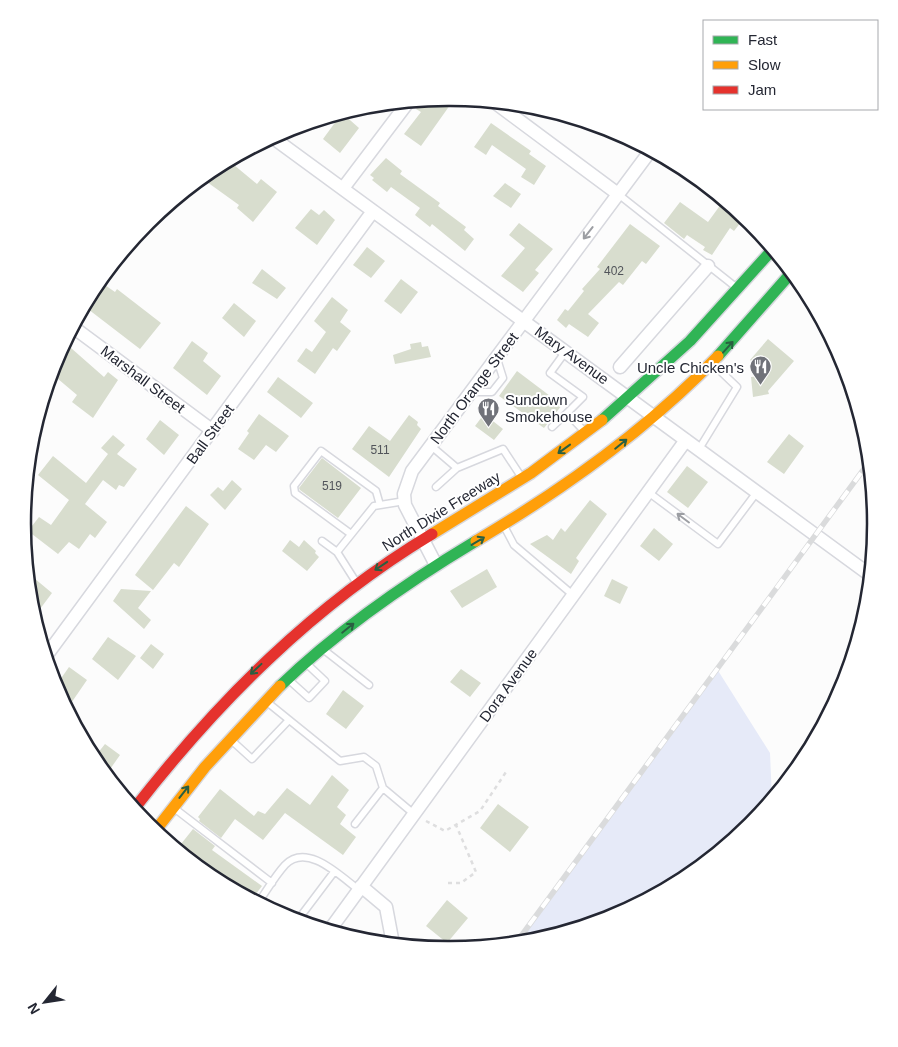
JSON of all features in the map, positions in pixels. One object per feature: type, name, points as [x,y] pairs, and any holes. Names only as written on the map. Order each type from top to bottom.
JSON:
[{"type":"main road","name":"North Dixie Freeway","points":[[139,803],[198,728],[245,679],[300,628],[357,583],[422,539],[522,479],[587,433],[630,398],[687,346],[740,290],[768,255]]},
{"type":"main road","points":[[160,824],[172,806],[229,738],[265,701],[322,648],[377,604],[574,479],[656,417],[712,363],[787,278]]},
{"type":"street","points":[[344,188],[404,108]]},
{"type":"street","points":[[504,109],[618,194]]},
{"type":"street","name":"Mary Avenue","points":[[279,142],[864,570]]},
{"type":"street","name":"North Orange Street","points":[[405,501],[406,484],[412,471],[430,445],[525,321],[647,156]]},
{"type":"street","name":"Ball Street","points":[[51,650],[373,211]]},
{"type":"street","points":[[620,367],[708,266]]},
{"type":"street","name":"Marshall Street","points":[[78,331],[213,431]]},
{"type":"street","name":"Dora Avenue","points":[[334,925],[686,440]]},
{"type":"street","points":[[405,501],[436,565]]},
{"type":"street","points":[[360,888],[386,907],[392,938]]},
{"type":"lane","points":[[618,194],[740,290]]},
{"type":"lane","points":[[552,427],[583,397],[550,373],[566,351]]},
{"type":"lane","points":[[699,449],[737,387],[712,363]]},
{"type":"lane","points":[[567,413],[587,433]]},
{"type":"lane","points":[[430,445],[457,468]]},
{"type":"lane","points":[[436,488],[457,468],[503,449],[522,479]]},
{"type":"lane","points":[[351,534],[296,494],[294,486],[321,451],[376,491],[380,505]]},
{"type":"lane","points":[[648,492],[718,544],[757,492]]},
{"type":"lane","points":[[336,552],[374,506],[405,501]]},
{"type":"lane","points":[[503,525],[514,545],[573,595]]},
{"type":"lane","points":[[322,541],[336,552],[357,583]]},
{"type":"lane","points":[[322,648],[368,685]]},
{"type":"lane","points":[[288,679],[309,698],[325,681],[306,663]]},
{"type":"lane","points":[[265,701],[340,761],[364,757],[376,766],[383,788],[414,814]]},
{"type":"lane","points":[[229,738],[252,759],[289,720]]},
{"type":"lane","points":[[355,824],[383,788]]},
{"type":"lane","points":[[172,806],[272,883]]},
{"type":"lane","points":[[262,897],[285,865],[297,857],[312,858],[360,888]]},
{"type":"lane","points":[[302,914],[334,872]]},
{"type":"path","points":[[414,814],[445,831],[480,811],[506,772]]},
{"type":"path","points":[[448,883],[461,883],[476,872],[456,825]]},
{"type":"shaded area","points":[[717,669],[770,753],[772,788],[724,838],[681,871],[658,885],[634,898],[583,919],[522,934]]},
{"type":"building","points":[[449,106],[421,146],[404,134],[421,112],[416,109],[417,107]]},
{"type":"building","points":[[348,118],[359,128],[340,153],[323,139],[336,122],[341,120]]},
{"type":"building","points":[[491,123],[531,151],[529,154],[546,166],[534,185],[521,177],[526,169],[492,145],[486,155],[474,147]]},
{"type":"building","points":[[386,158],[402,171],[400,174],[440,203],[438,206],[466,227],[464,230],[474,239],[465,251],[432,224],[430,227],[415,215],[420,208],[391,187],[387,192],[372,180],[374,178],[370,175]]},
{"type":"building","points":[[234,165],[257,184],[261,179],[277,192],[253,222],[237,208],[239,205],[208,183]]},
{"type":"building","points":[[505,183],[521,194],[511,208],[493,196]]},
{"type":"building","points":[[680,202],[708,222],[720,206],[740,224],[734,231],[730,228],[712,255],[703,250],[705,247],[687,235],[684,239],[664,223]]},
{"type":"building","points":[[311,209],[319,215],[324,210],[335,220],[317,245],[295,228]]},
{"type":"building","points":[[519,223],[553,249],[535,270],[539,273],[523,292],[501,276],[525,248],[509,235]]},
{"type":"building","points":[[630,224],[660,246],[646,264],[642,261],[623,285],[619,282],[588,314],[599,323],[588,337],[569,324],[566,328],[557,320],[565,309],[568,311],[584,291],[582,289],[600,269],[597,267]]},
{"type":"building","points":[[367,247],[385,261],[371,278],[353,265]]},
{"type":"building","points":[[262,269],[286,288],[277,299],[252,283]]},
{"type":"building","points":[[401,279],[418,292],[401,314],[384,301]]},
{"type":"building","points":[[106,286],[115,292],[117,289],[161,323],[140,349],[90,310]]},
{"type":"building","points":[[332,297],[348,310],[340,322],[351,331],[337,351],[333,348],[315,374],[297,361],[306,348],[312,352],[326,332],[314,321]]},
{"type":"building","points":[[234,303],[256,321],[244,337],[222,318]]},
{"type":"building","points":[[768,339],[794,361],[768,391],[769,394],[753,397],[751,377],[768,375],[750,360]]},
{"type":"building","points":[[192,341],[208,353],[203,361],[221,376],[207,395],[173,368]]},
{"type":"building","points":[[421,342],[422,347],[428,346],[431,357],[395,364],[393,355],[411,349],[410,344]]},
{"type":"building","points":[[71,348],[104,377],[108,372],[118,380],[93,418],[72,402],[77,395],[57,378]]},
{"type":"building","points":[[517,371],[562,405],[544,428],[499,396]]},
{"type":"building","points":[[278,377],[313,403],[301,418],[267,392]]},
{"type":"building","points":[[259,414],[289,436],[276,452],[266,445],[254,460],[238,449],[249,433],[247,431]]},
{"type":"building","name":"Sundown Smokehouse","points":[[484,414],[503,429],[494,440],[475,426]]},
{"type":"building","points":[[409,415],[418,422],[417,425],[421,429],[389,477],[352,449],[369,426],[390,441]]},
{"type":"building","points":[[160,420],[179,435],[164,455],[146,439]]},
{"type":"building","points":[[789,434],[804,446],[784,474],[767,462]]},
{"type":"building","points":[[113,435],[125,445],[117,454],[137,469],[124,487],[119,485],[116,490],[103,480],[85,504],[107,522],[95,538],[90,534],[79,549],[69,542],[58,554],[31,534],[31,527],[39,517],[51,525],[69,500],[38,475],[53,456],[86,483],[108,454],[101,448]]},
{"type":"building","points":[[322,458],[361,488],[338,518],[299,488]]},
{"type":"building","points":[[687,466],[708,482],[688,508],[667,492]]},
{"type":"building","points":[[232,480],[242,489],[225,510],[210,495],[218,487],[223,491]]},
{"type":"building","points":[[590,500],[607,514],[576,558],[579,561],[571,574],[530,544],[547,535],[553,540],[561,528],[565,532]]},
{"type":"building","points":[[186,506],[209,524],[179,567],[174,563],[153,590],[135,575]]},
{"type":"building","points":[[654,528],[673,544],[659,561],[640,546]]},
{"type":"building","points":[[290,540],[299,547],[304,540],[316,551],[315,553],[319,557],[307,571],[282,551]]},
{"type":"building","points":[[487,569],[497,587],[462,608],[450,591]]},
{"type":"building","points":[[35,579],[52,593],[40,609]]},
{"type":"building","points":[[612,579],[628,587],[620,604],[604,596]]},
{"type":"building","points":[[121,589],[151,591],[138,608],[151,620],[144,629],[113,601]]},
{"type":"building","points":[[108,637],[136,656],[118,680],[92,659]]},
{"type":"building","points":[[151,644],[164,654],[153,669],[140,658]]},
{"type":"building","points":[[69,667],[87,680],[72,702],[63,683],[61,678]]},
{"type":"building","points":[[461,669],[481,683],[470,697],[450,682]]},
{"type":"building","points":[[343,690],[364,706],[346,729],[326,714]]},
{"type":"building","points":[[105,744],[120,755],[111,768],[99,751]]},
{"type":"building","points":[[332,775],[349,790],[337,807],[346,815],[340,824],[356,837],[343,855],[285,813],[263,840],[235,819],[221,838],[199,821],[198,817],[220,789],[254,816],[258,811],[265,814],[287,788],[310,805]]},
{"type":"building","points":[[498,804],[529,827],[510,852],[480,828]]},
{"type":"building","points":[[193,829],[215,846],[212,850],[262,886],[256,894],[217,871],[181,844]]},
{"type":"building","points":[[447,900],[468,918],[449,941],[444,941],[426,926]]},
{"type":"railway","points":[[522,934],[863,470]]},
{"type":"traffic: fast","points":[[602,420],[690,341],[768,254]]},
{"type":"traffic: fast","points":[[718,356],[787,278]]},
{"type":"traffic: fast","points":[[280,686],[349,626],[424,573],[476,541]]},
{"type":"traffic: slow","points":[[476,541],[541,501],[603,457],[663,409],[718,356]]},
{"type":"traffic: slow","points":[[432,534],[531,473],[602,420]]},
{"type":"traffic: slow","points":[[160,825],[205,767],[280,686]]},
{"type":"traffic: jam","points":[[139,803],[199,730],[270,658],[347,592],[432,534]]},
{"type":"place","name":"Uncle Chicken's","points":[[760,386]]},
{"type":"place","name":"Sundown Smokehouse","points":[[489,427]]}]
